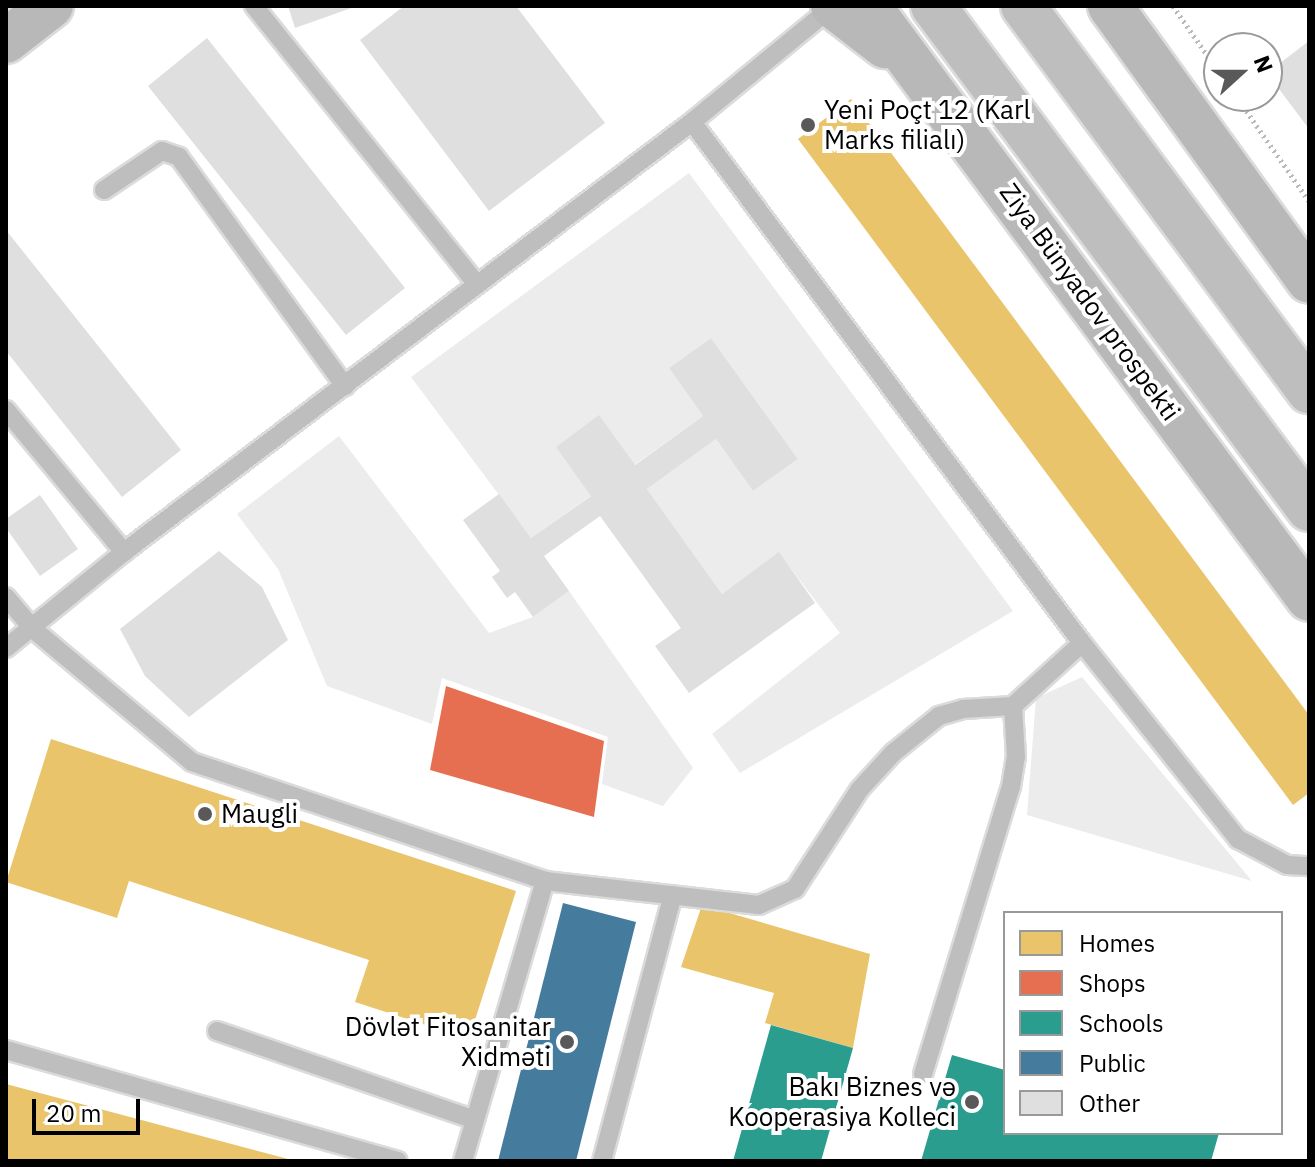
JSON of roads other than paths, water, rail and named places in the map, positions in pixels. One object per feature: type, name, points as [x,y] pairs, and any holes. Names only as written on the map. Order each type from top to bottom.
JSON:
[{"type":"main road","points":[[6,41],[51,6]]},
{"type":"main road","points":[[833,6],[922,74]]},
{"type":"main road","name":"Ziya Bünyadov prospekti","points":[[869,6],[1309,599]]},
{"type":"main road","points":[[891,6],[922,74]]},
{"type":"main road","name":"Ziya Bünyadov prospekti","points":[[933,6],[1309,509]]},
{"type":"main road","points":[[1023,6],[1309,391]]},
{"type":"main road","points":[[1110,6],[1309,281]]},
{"type":"lane","points":[[254,6],[477,284]]},
{"type":"lane","points":[[6,648],[124,552],[692,122],[833,6]]},
{"type":"lane","points":[[692,122],[1082,643],[1238,839],[1287,865],[1309,866]]},
{"type":"lane","points":[[104,190],[162,151],[179,157],[345,386]]},
{"type":"lane","points":[[6,410],[124,552]]},
{"type":"lane","points":[[6,597],[33,629],[192,762],[545,881],[759,905],[776,901],[795,889],[860,789],[893,753],[939,716],[963,709],[1013,706],[1082,643]]},
{"type":"lane","points":[[923,1074],[1011,787],[1016,757],[1013,706]]},
{"type":"lane","points":[[463,1161],[472,1119],[545,881]]},
{"type":"lane","points":[[602,1161],[673,895]]},
{"type":"lane","points":[[217,1031],[472,1119]]},
{"type":"lane","points":[[6,1050],[398,1161]]},
{"type":"place","name":"Yeni Poçt 12 (Karl Marks filialı)","points":[[808,125]]},
{"type":"place","name":"Maugli","points":[[205,814]]},
{"type":"place","name":"Dövlət Fitosanitar Xidməti","points":[[567,1042]]},
{"type":"place","name":"Bakı Biznes və Kooperasiya Kolleci","points":[[972,1102]]}]
